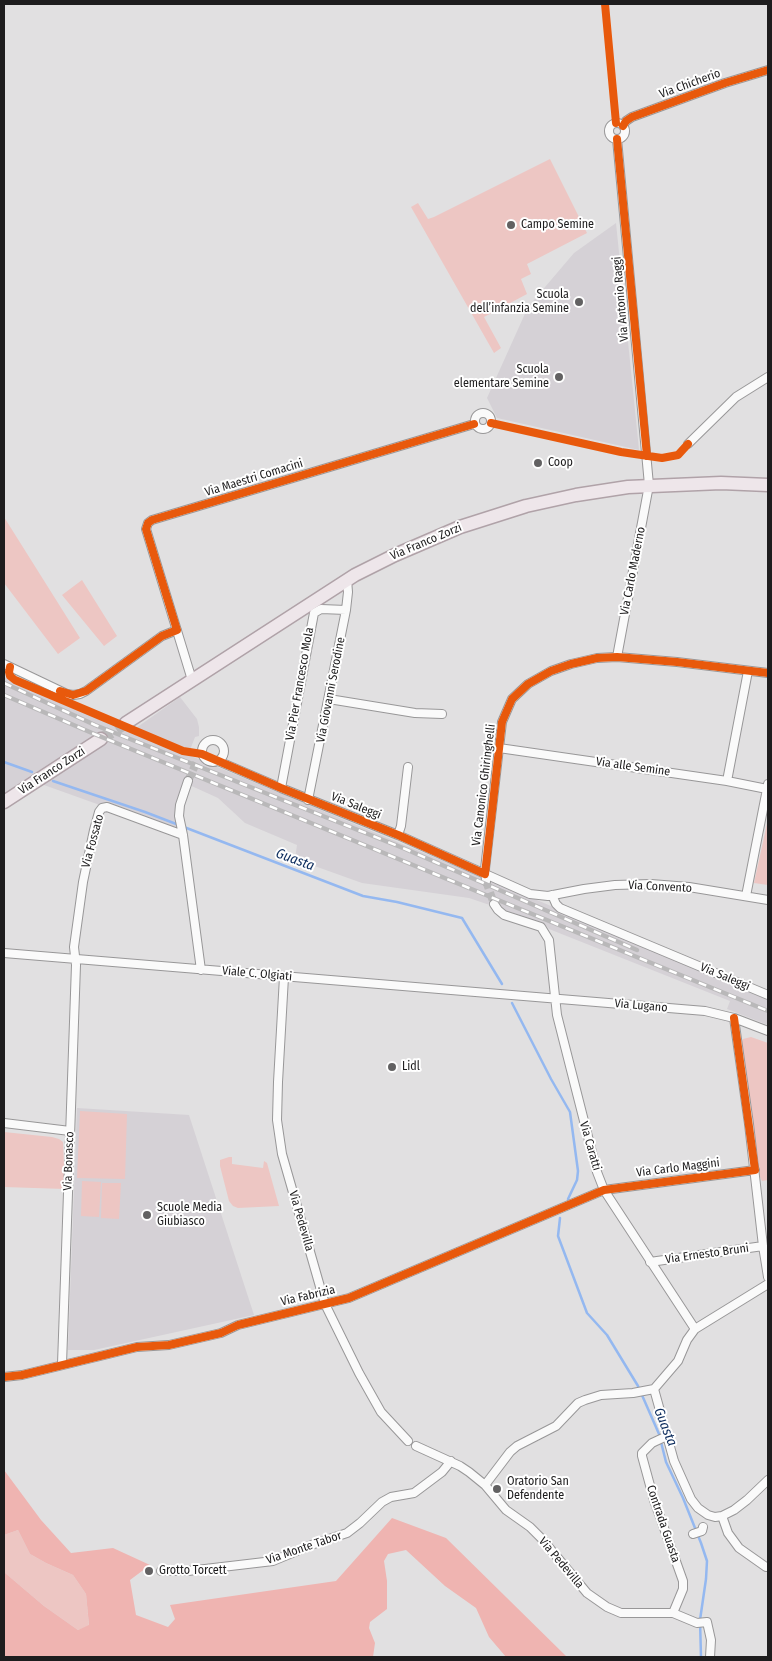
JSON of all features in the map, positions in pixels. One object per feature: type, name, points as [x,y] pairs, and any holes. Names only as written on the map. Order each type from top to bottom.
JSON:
[{"type":"main road","name":"Via Franco Zorzi","points":[[126,723],[346,580],[387,558],[454,529],[513,510],[576,495],[649,485],[721,483],[768,486]]},
{"type":"main road","name":"Via Franco Zorzi","points":[[4,802],[101,739]]},
{"type":"street","name":"Via Chicherio","points":[[623,126],[628,119],[640,114],[725,83],[768,70]]},
{"type":"street","points":[[616,123],[623,126],[625,133],[617,139],[612,138],[609,134],[610,127],[616,123]]},
{"type":"street","name":"Via Antonio Raggi","points":[[617,139],[649,485]]},
{"type":"street","points":[[688,444],[736,397],[768,377]]},
{"type":"street","name":"Via Maestri Comacini","points":[[192,680],[146,529],[148,523],[152,520],[474,424]]},
{"type":"street","name":"Via Carlo Maderno","points":[[617,657],[649,485]]},
{"type":"street","name":"Via Giovanni Serodine","points":[[308,800],[346,610],[348,592],[346,580]]},
{"type":"street","name":"Via Pier Francesco Mola","points":[[281,788],[314,613],[321,609],[346,610]]},
{"type":"street","points":[[4,664],[67,694],[73,695],[86,691],[162,636],[177,630]]},
{"type":"street","name":"Via Canonico Ghiringhelli","points":[[485,878],[502,722],[512,699],[519,691],[536,679],[571,664],[597,658],[617,657],[669,661],[768,673]]},
{"type":"street","points":[[727,781],[748,671]]},
{"type":"street","points":[[328,699],[415,713],[442,714]]},
{"type":"street","points":[[197,762],[202,754],[204,743],[210,740],[217,740],[224,748],[223,755],[218,761]]},
{"type":"street","name":"Via alle Semine","points":[[499,748],[768,786]]},
{"type":"street","name":"Via Saleggi","points":[[202,754],[208,761],[218,761],[398,836],[485,878],[530,894],[539,896],[552,895],[560,908],[768,995]]},
{"type":"street","points":[[398,836],[401,826],[408,767]]},
{"type":"street","points":[[188,780],[180,805],[179,816],[183,833],[201,970]]},
{"type":"street","points":[[746,896],[768,786]]},
{"type":"street","name":"Via Fossato","points":[[75,959],[74,946],[83,882],[94,830],[102,808],[112,809],[183,833]]},
{"type":"street","name":"Via Convento","points":[[552,895],[615,885],[651,884],[689,887],[768,900]]},
{"type":"street","name":"Via Caratti","points":[[494,904],[504,915],[538,926],[543,930],[551,948],[557,1016],[597,1172],[604,1190],[695,1329]]},
{"type":"street","name":"Viale C. Olgiati","points":[[4,953],[511,995]]},
{"type":"street","name":"Via Bonasco","points":[[62,1364],[75,959]]},
{"type":"street","name":"Via Pedevilla","points":[[284,977],[278,1082],[278,1132],[282,1154],[325,1304],[380,1410],[408,1441]]},
{"type":"street","name":"Via Lugano","points":[[511,995],[705,1011],[734,1018],[768,1031]]},
{"type":"street","points":[[734,1018],[768,1277]]},
{"type":"street","points":[[4,1123],[70,1131]]},
{"type":"street","name":"Via Carlo Maggini","points":[[604,1190],[755,1170]]},
{"type":"street","name":"Via Fabrizia","points":[[4,1377],[22,1375],[137,1347],[169,1345],[221,1333],[238,1325],[349,1298],[604,1190]]},
{"type":"street","name":"Via Ernesto Bruni","points":[[650,1262],[763,1246]]},
{"type":"street","points":[[485,1485],[510,1452],[517,1446],[556,1426],[578,1403],[601,1395],[654,1389],[676,1364],[687,1340],[695,1329],[768,1284]]},
{"type":"street","points":[[654,1389],[674,1461],[691,1499],[698,1508],[709,1516],[715,1518],[722,1516],[747,1500],[768,1480]]},
{"type":"street","name":"Contrada Guasta","points":[[667,1436],[657,1440],[644,1451],[642,1456],[654,1500],[683,1581],[683,1589],[674,1614]]},
{"type":"street","name":"Via Pedevilla","points":[[416,1446],[433,1455],[451,1461],[485,1485],[506,1510],[542,1539],[579,1585],[592,1598],[607,1607],[621,1612],[674,1614],[704,1623],[711,1640],[710,1657]]},
{"type":"street","name":"Via Monte Tabor","points":[[161,1571],[188,1571],[273,1561],[347,1533],[382,1502],[391,1497],[414,1493],[442,1472],[451,1461]]},
{"type":"street","points":[[693,1534],[703,1527],[709,1516]]},
{"type":"street","points":[[722,1516],[728,1533],[739,1548],[767,1567]]},
{"type":"shaded area","name":"Campo Semine","points":[[550,159],[587,233],[527,264],[531,274],[521,279],[527,294],[484,317],[501,348],[494,353],[411,207],[418,203],[428,219],[434,217]]},
{"type":"shaded area","points":[[616,223],[639,450],[497,418],[487,398],[528,307],[574,253]]},
{"type":"shaded area","points":[[4,517],[80,638],[58,654],[4,583]]},
{"type":"shaded area","points":[[82,580],[117,636],[104,646],[62,595]]},
{"type":"shaded area","points":[[4,677],[67,706],[537,900],[768,1000],[768,1025],[727,1009],[730,1001],[549,929],[543,923],[469,898],[362,883],[295,859],[297,845],[245,823],[218,798],[185,783],[178,830],[102,808],[97,804],[37,781],[4,802]]},
{"type":"shaded area","points":[[180,697],[197,719],[199,727],[199,736],[195,737],[190,750],[136,728]]},
{"type":"shaded area","points":[[768,819],[768,885],[754,883]]},
{"type":"shaded area","points":[[751,1037],[768,1043],[768,1180],[762,1181],[757,1171],[740,1045],[743,1039]]},
{"type":"shaded area","name":"Scuole Media Giubiasco","points":[[77,1108],[189,1115],[254,1315],[94,1350],[68,1350]]},
{"type":"shaded area","points":[[80,1111],[127,1114],[125,1179],[77,1178]]},
{"type":"shaded area","points":[[4,1132],[52,1137],[63,1142],[65,1189],[4,1187]]},
{"type":"shaded area","points":[[232,1157],[232,1164],[263,1168],[264,1161],[267,1163],[279,1206],[238,1208],[233,1206],[229,1201],[220,1166],[220,1160]]},
{"type":"shaded area","points":[[82,1181],[101,1182],[99,1217],[81,1216]]},
{"type":"shaded area","points":[[102,1183],[121,1183],[119,1219],[101,1218]]},
{"type":"shaded area","points":[[4,1470],[41,1520],[71,1553],[113,1548],[150,1565],[130,1580],[136,1615],[168,1627],[175,1619],[170,1605],[336,1581],[392,1518],[446,1538],[567,1657],[506,1657],[489,1637],[476,1608],[445,1586],[406,1550],[388,1554],[384,1561],[387,1581],[387,1609],[370,1622],[369,1628],[375,1643],[373,1657],[4,1657],[4,1572],[44,1606],[78,1630],[89,1625],[86,1594],[73,1575],[30,1554],[18,1530],[4,1535]]},
{"type":"shaded area","points":[[18,1530],[30,1554],[73,1575],[86,1594],[89,1626],[78,1630],[44,1606],[4,1572],[4,1535]]},
{"type":"waterway","points":[[4,762],[32,772]]},
{"type":"waterway","name":"Guasta","points":[[53,781],[145,812],[363,896],[397,902],[462,918],[502,984]]},
{"type":"waterway","name":"Guasta","points":[[512,1003],[570,1112],[578,1171],[577,1180],[568,1199]]},
{"type":"waterway","name":"Guasta","points":[[560,1218],[558,1236],[587,1313],[607,1335],[638,1386],[659,1434],[666,1462],[683,1498],[707,1561],[700,1620],[701,1657]]},
{"type":"tunnel","points":[[101,739],[126,723]]},
{"type":"tunnel","points":[[188,781],[197,761]]},
{"type":"tunnel","points":[[486,881],[494,904]]},
{"type":"railway","points":[[4,683],[95,725],[403,848],[637,950]]},
{"type":"railway","points":[[4,695],[768,1011]]},
{"type":"cycle path","points":[[605,4],[616,123]]},
{"type":"cycle path","points":[[623,126],[632,117],[725,83],[768,70]]},
{"type":"cycle path","points":[[617,139],[647,456]]},
{"type":"cycle path","points":[[491,423],[621,452],[662,458],[678,455],[688,444]]},
{"type":"cycle path","points":[[60,691],[73,695],[86,691],[162,636],[177,630],[146,529],[148,523],[152,520],[474,424]]},
{"type":"cycle path","points":[[10,667],[10,676],[15,680],[183,751],[202,754],[398,835],[485,874],[502,722],[512,699],[528,684],[551,671],[571,664],[597,658],[617,657],[768,673]]},
{"type":"cycle path","points":[[4,1377],[22,1375],[137,1347],[169,1345],[221,1333],[238,1325],[349,1298],[604,1190],[755,1170],[734,1018]]},
{"type":"place","name":"Campo Semine","points":[[511,225]]},
{"type":"place","name":"Scuola dell’infanzia Semine","points":[[579,302]]},
{"type":"place","name":"Scuola elementare Semine","points":[[559,377]]},
{"type":"place","name":"Coop","points":[[538,463]]},
{"type":"place","name":"Lidl","points":[[392,1067]]},
{"type":"place","name":"Scuole Media Giubiasco","points":[[147,1215]]},
{"type":"place","name":"Oratorio San Defendente","points":[[497,1489]]},
{"type":"place","name":"Grotto Torcett","points":[[149,1571]]}]
